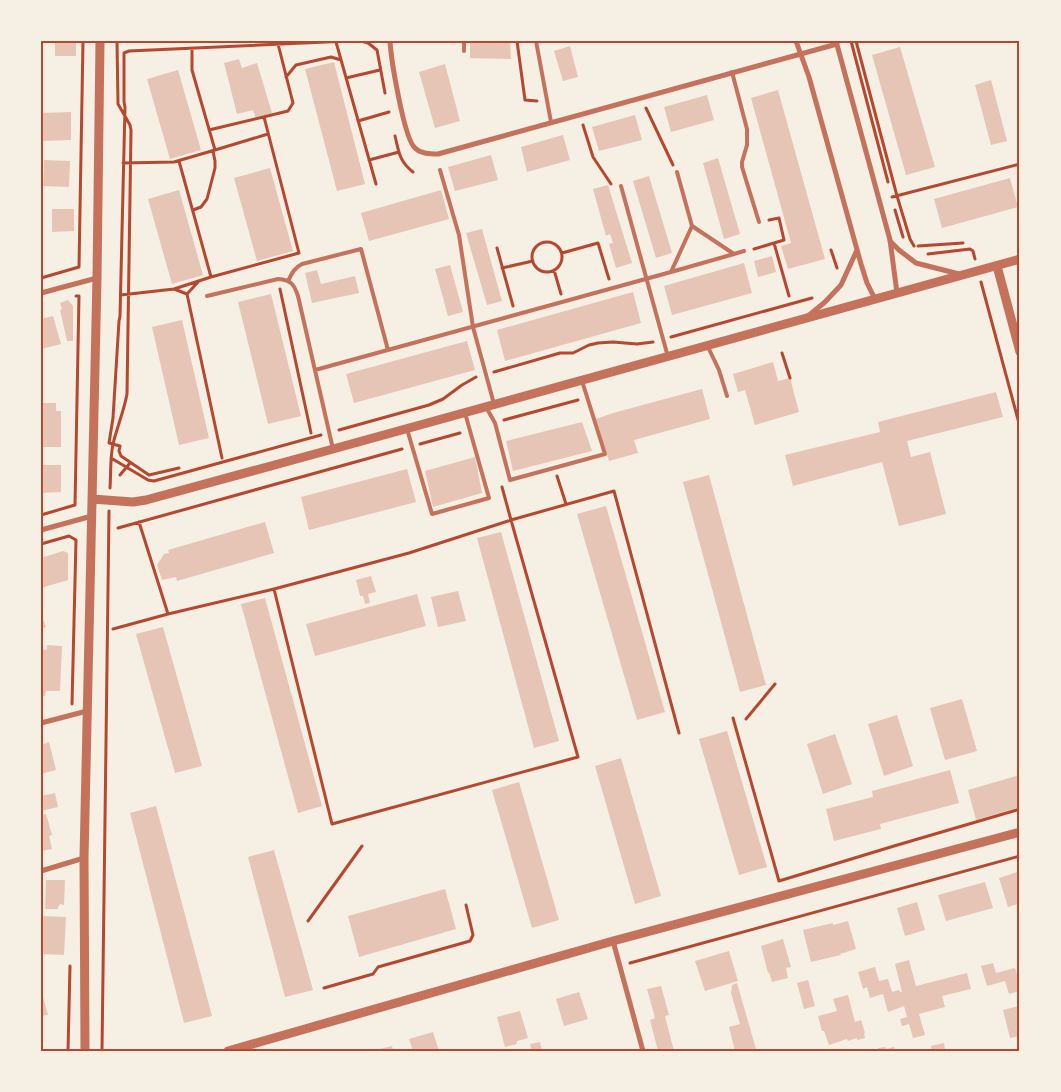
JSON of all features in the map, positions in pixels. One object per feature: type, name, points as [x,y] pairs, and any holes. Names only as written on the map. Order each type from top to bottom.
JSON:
[{"type":"street","points":[[85,1051],[84,858],[97,278],[100,41]]},
{"type":"street","points":[[390,41],[408,136],[415,148],[429,154],[438,154],[837,43],[890,240],[897,293]]},
{"type":"street","points":[[796,41],[809,77],[867,283],[875,299]]},
{"type":"street","points":[[890,240],[899,250],[916,263],[963,275]]},
{"type":"street","points":[[804,319],[825,302],[841,285],[857,250]]},
{"type":"street","points":[[92,499],[133,502],[146,500],[1020,260]]},
{"type":"street","points":[[996,266],[1020,352]]},
{"type":"street","points":[[41,293],[97,278]]},
{"type":"street","points":[[41,530],[92,516]]},
{"type":"street","points":[[41,723],[87,711]]},
{"type":"street","points":[[228,1051],[613,941],[1020,832]]},
{"type":"street","points":[[41,871],[84,858]]},
{"type":"street","points":[[613,941],[643,1051]]},
{"type":"lane","points":[[464,41],[464,50]]},
{"type":"lane","points":[[536,41],[551,122]]},
{"type":"lane","points":[[732,72],[747,129],[747,145],[742,167],[759,222]]},
{"type":"lane","points":[[440,170],[459,235],[473,327],[486,374],[490,406],[510,480],[605,454],[582,380]]},
{"type":"lane","points":[[676,170],[692,226],[734,254]]},
{"type":"lane","points":[[621,186],[668,356]]},
{"type":"lane","points":[[670,272],[692,226]]},
{"type":"lane","points":[[288,281],[292,272],[302,264],[361,249],[388,350]]},
{"type":"lane","points":[[315,370],[744,251]]},
{"type":"lane","points":[[207,296],[278,279],[288,281],[296,288],[333,449]]},
{"type":"lane","points":[[707,346],[720,370],[727,396]]},
{"type":"lane","points":[[407,429],[432,514],[489,498],[465,413]]},
{"type":"path","points":[[41,278],[79,267],[83,41]]},
{"type":"path","points":[[117,41],[118,104],[130,130],[130,164],[126,394],[125,405],[113,444],[111,458],[148,480],[154,481],[429,405],[443,399],[474,378],[560,353],[573,353],[588,345],[613,342],[648,343],[821,296]]},
{"type":"path","points":[[179,468],[150,475],[121,456],[120,446],[109,443],[113,418],[121,295],[125,116],[124,53],[129,51],[348,41]]},
{"type":"path","points":[[517,41],[525,100]]},
{"type":"path","points":[[851,41],[904,239]]},
{"type":"path","points":[[856,41],[910,239],[917,247],[962,243]]},
{"type":"path","points":[[336,42],[376,184]]},
{"type":"path","points":[[210,130],[288,111],[293,103],[278,44]]},
{"type":"path","points":[[192,48],[192,70],[210,130],[215,161],[207,199],[201,207],[193,210]]},
{"type":"path","points":[[286,77],[296,65],[331,58],[341,60]]},
{"type":"path","points":[[346,78],[380,70]]},
{"type":"path","points":[[646,108],[676,170]]},
{"type":"path","points":[[358,121],[389,112]]},
{"type":"path","points":[[121,295],[174,289],[300,253],[264,117]]},
{"type":"path","points":[[583,126],[593,157],[611,184],[621,186]]},
{"type":"path","points":[[123,163],[174,162],[268,134]]},
{"type":"path","points":[[369,160],[399,152]]},
{"type":"path","points":[[179,161],[211,277]]},
{"type":"path","points":[[892,197],[1020,164]]},
{"type":"path","points":[[744,251],[784,240],[779,218],[759,222]]},
{"type":"path","points":[[544,242],[553,243],[558,246],[562,253],[561,264],[554,270],[543,271],[535,266],[533,252],[544,242]]},
{"type":"path","points":[[562,253],[598,243],[612,288]]},
{"type":"path","points":[[774,243],[789,296]]},
{"type":"path","points":[[497,248],[516,315]]},
{"type":"path","points":[[922,254],[970,249],[974,256]]},
{"type":"path","points":[[831,250],[837,268]]},
{"type":"path","points":[[502,268],[533,260]]},
{"type":"path","points":[[554,270],[563,302]]},
{"type":"path","points":[[278,279],[311,433]]},
{"type":"path","points":[[187,294],[200,281]]},
{"type":"path","points":[[981,283],[1020,427]]},
{"type":"path","points":[[174,289],[187,294]]},
{"type":"path","points":[[187,294],[222,458]]},
{"type":"path","points":[[41,515],[75,505],[79,296],[73,296]]},
{"type":"path","points":[[782,352],[790,378]]},
{"type":"path","points":[[495,423],[581,399]]},
{"type":"path","points":[[118,528],[470,430]]},
{"type":"path","points":[[120,475],[130,462]]},
{"type":"path","points":[[554,468],[566,504]]},
{"type":"path","points":[[274,589],[332,824],[578,757],[502,486],[510,480]]},
{"type":"path","points":[[113,629],[409,553],[511,520],[614,492],[679,734]]},
{"type":"path","points":[[139,522],[168,614]]},
{"type":"path","points":[[102,1051],[109,525]]},
{"type":"path","points":[[41,544],[69,536],[76,540],[72,706]]},
{"type":"path","points":[[746,718],[775,684]]},
{"type":"path","points":[[733,718],[780,881],[1020,809]]},
{"type":"path","points":[[308,922],[362,846]]},
{"type":"path","points":[[628,964],[1020,856]]},
{"type":"path","points":[[324,988],[373,974],[378,967],[470,941],[473,935],[466,905]]},
{"type":"path","points":[[1016,1051],[1020,1050]]},
{"type":"building","points":[[55,41],[76,41],[76,56],[55,56]]},
{"type":"building","points":[[470,41],[510,41],[511,59],[470,58]]},
{"type":"building","points":[[570,46],[578,77],[563,81],[554,51]]},
{"type":"building","points":[[900,47],[935,167],[906,175],[872,55]]},
{"type":"building","points":[[239,59],[242,68],[257,63],[272,113],[256,118],[253,110],[237,114],[224,63]]},
{"type":"building","points":[[334,62],[365,184],[337,191],[305,69]]},
{"type":"building","points":[[445,64],[460,121],[435,128],[419,72]]},
{"type":"building","points":[[178,70],[201,150],[170,159],[147,79]]},
{"type":"building","points":[[991,80],[1007,141],[991,145],[975,85]]},
{"type":"building","points":[[778,90],[825,259],[788,269],[781,246],[791,243],[751,98]]},
{"type":"building","points":[[707,95],[714,120],[671,132],[664,107]]},
{"type":"building","points":[[71,112],[71,140],[41,141],[41,113]]},
{"type":"building","points":[[635,115],[642,140],[599,151],[592,127]]},
{"type":"building","points":[[563,135],[570,160],[527,172],[521,147]]},
{"type":"building","points":[[491,155],[498,180],[455,191],[448,167]]},
{"type":"building","points":[[718,158],[740,234],[724,239],[703,163]]},
{"type":"building","points":[[44,160],[70,161],[69,187],[43,186]]},
{"type":"building","points":[[270,168],[293,251],[257,261],[234,178]]},
{"type":"building","points":[[649,176],[672,253],[656,258],[633,181]]},
{"type":"building","points":[[1010,178],[1018,207],[942,228],[934,199]]},
{"type":"building","points":[[608,185],[632,263],[616,268],[609,244],[613,243],[610,234],[606,236],[593,189]]},
{"type":"building","points":[[179,190],[203,275],[172,284],[148,199]]},
{"type":"building","points":[[441,190],[449,219],[369,241],[361,213]]},
{"type":"building","points":[[52,209],[74,209],[74,231],[52,232]]},
{"type":"building","points":[[482,229],[502,301],[487,305],[466,233]]},
{"type":"building","points":[[772,256],[776,272],[758,277],[754,261]]},
{"type":"building","points":[[744,263],[752,293],[672,315],[664,286]]},
{"type":"building","points":[[450,265],[463,312],[448,316],[435,269]]},
{"type":"building","points":[[317,270],[321,284],[355,276],[359,293],[312,303],[305,273]]},
{"type":"building","points":[[633,292],[641,323],[505,361],[497,330]]},
{"type":"building","points":[[271,294],[301,416],[268,424],[238,302]]},
{"type":"building","points":[[68,300],[73,306],[73,341],[67,341],[60,310],[62,309],[60,303]]},
{"type":"building","points":[[53,316],[61,344],[41,349],[41,319]]},
{"type":"building","points":[[182,320],[209,438],[179,445],[152,327]]},
{"type":"building","points":[[467,341],[475,370],[354,403],[346,374]]},
{"type":"building","points":[[773,362],[778,381],[790,378],[799,412],[755,425],[745,390],[738,392],[733,374]]},
{"type":"building","points":[[702,389],[710,419],[634,440],[638,453],[609,461],[596,419]]},
{"type":"building","points":[[996,392],[1003,417],[907,441],[911,457],[930,452],[946,514],[899,526],[882,462],[793,486],[785,455],[880,432],[878,422]]},
{"type":"building","points":[[41,403],[56,403],[56,411],[61,411],[61,447],[41,447]]},
{"type":"building","points":[[582,422],[592,451],[513,471],[506,441]]},
{"type":"building","points":[[475,457],[482,493],[433,507],[425,471]]},
{"type":"building","points":[[41,465],[61,465],[61,492],[41,493]]},
{"type":"building","points":[[407,469],[416,502],[309,530],[301,497]]},
{"type":"building","points":[[709,475],[766,685],[740,692],[683,482]]},
{"type":"building","points":[[606,506],[665,712],[637,720],[577,514]]},
{"type":"building","points":[[265,522],[274,553],[177,581],[176,577],[162,580],[157,565],[164,554],[169,553],[168,550]]},
{"type":"building","points":[[501,532],[559,741],[534,748],[477,538]]},
{"type":"building","points":[[63,551],[68,553],[68,580],[41,588],[41,558]]},
{"type":"building","points":[[371,576],[376,592],[368,594],[370,603],[365,604],[363,596],[360,596],[356,580]]},
{"type":"building","points":[[458,591],[466,621],[438,627],[431,597]]},
{"type":"building","points":[[417,594],[426,626],[315,656],[306,624]]},
{"type":"building","points":[[265,598],[322,806],[298,813],[241,604]]},
{"type":"building","points":[[41,613],[46,627],[41,629]]},
{"type":"building","points":[[163,627],[202,766],[175,773],[136,634]]},
{"type":"building","points":[[47,645],[62,646],[60,691],[46,691],[45,696],[41,696],[41,649],[47,650]]},
{"type":"building","points":[[962,699],[977,751],[945,760],[930,708]]},
{"type":"building","points":[[897,715],[913,766],[884,776],[868,724]]},
{"type":"building","points":[[727,731],[767,867],[739,875],[699,739]]},
{"type":"building","points":[[835,734],[852,784],[823,794],[807,744]]},
{"type":"building","points":[[49,742],[56,770],[41,774],[41,745]]},
{"type":"building","points":[[621,758],[661,896],[635,904],[595,766]]},
{"type":"building","points":[[950,770],[959,803],[880,824],[881,829],[834,841],[826,809],[873,797],[872,791]]},
{"type":"building","points":[[1020,775],[1020,807],[976,820],[968,790]]},
{"type":"building","points":[[519,782],[559,920],[532,928],[492,790]]},
{"type":"building","points":[[55,793],[58,807],[41,811],[41,796]]},
{"type":"building","points":[[156,806],[212,1016],[184,1023],[130,813]]},
{"type":"building","points":[[46,814],[52,835],[49,836],[52,849],[41,851],[41,815]]},
{"type":"building","points":[[274,850],[313,990],[285,997],[248,857]]},
{"type":"building","points":[[1020,871],[1020,903],[1008,907],[999,878]]},
{"type":"building","points":[[46,880],[65,880],[64,905],[60,904],[58,909],[45,909]]},
{"type":"building","points":[[985,882],[993,908],[946,921],[938,895]]},
{"type":"building","points":[[445,889],[456,929],[359,957],[348,916]]},
{"type":"building","points":[[917,902],[925,930],[905,936],[897,908]]},
{"type":"building","points":[[41,916],[66,917],[64,955],[41,954]]},
{"type":"building","points":[[848,921],[856,949],[841,955],[811,962],[803,930]]},
{"type":"building","points":[[783,939],[791,967],[786,968],[788,978],[772,982],[761,946]]},
{"type":"building","points":[[729,951],[738,981],[705,991],[695,961]]},
{"type":"building","points":[[909,960],[916,986],[967,973],[971,989],[942,996],[945,1007],[919,1014],[925,1035],[913,1038],[909,1024],[902,1026],[900,1019],[907,1017],[904,1006],[888,1012],[883,994],[870,998],[867,987],[863,989],[858,972],[875,967],[879,981],[888,979],[892,992],[899,990],[902,992],[895,964]]},
{"type":"building","points":[[993,963],[996,973],[1015,968],[1018,977],[1020,977],[1020,991],[1009,994],[1005,981],[987,986],[981,966]]},
{"type":"building","points":[[808,980],[815,1006],[804,1009],[797,983]]},
{"type":"building","points":[[737,983],[756,1049],[750,1051],[735,1051],[729,1027],[740,1024],[731,993],[732,985]]},
{"type":"building","points":[[661,986],[669,1015],[665,1016],[674,1051],[658,1051],[650,1020],[655,1018],[647,989]]},
{"type":"building","points":[[41,990],[48,1015],[41,1016]]},
{"type":"building","points":[[579,992],[588,1019],[564,1026],[556,999]]},
{"type":"building","points":[[848,995],[855,1022],[861,1020],[865,1038],[848,1041],[847,1039],[829,1045],[824,1031],[822,1031],[818,1016],[837,1011],[833,999]]},
{"type":"building","points":[[1019,1006],[1020,1036],[1010,1038],[1003,1010]]},
{"type":"building","points":[[520,1011],[528,1038],[517,1041],[517,1044],[505,1047],[497,1017]]},
{"type":"building","points":[[433,1032],[439,1051],[413,1051],[409,1039]]},
{"type":"building","points":[[540,1042],[542,1051],[532,1051],[530,1044]]},
{"type":"building","points":[[944,1043],[945,1051],[932,1051],[931,1046]]},
{"type":"building","points":[[392,1046],[393,1051],[375,1051],[375,1050]]},
{"type":"building","points":[[885,1047],[886,1049],[894,1047],[895,1051],[878,1051],[878,1048]]}]
